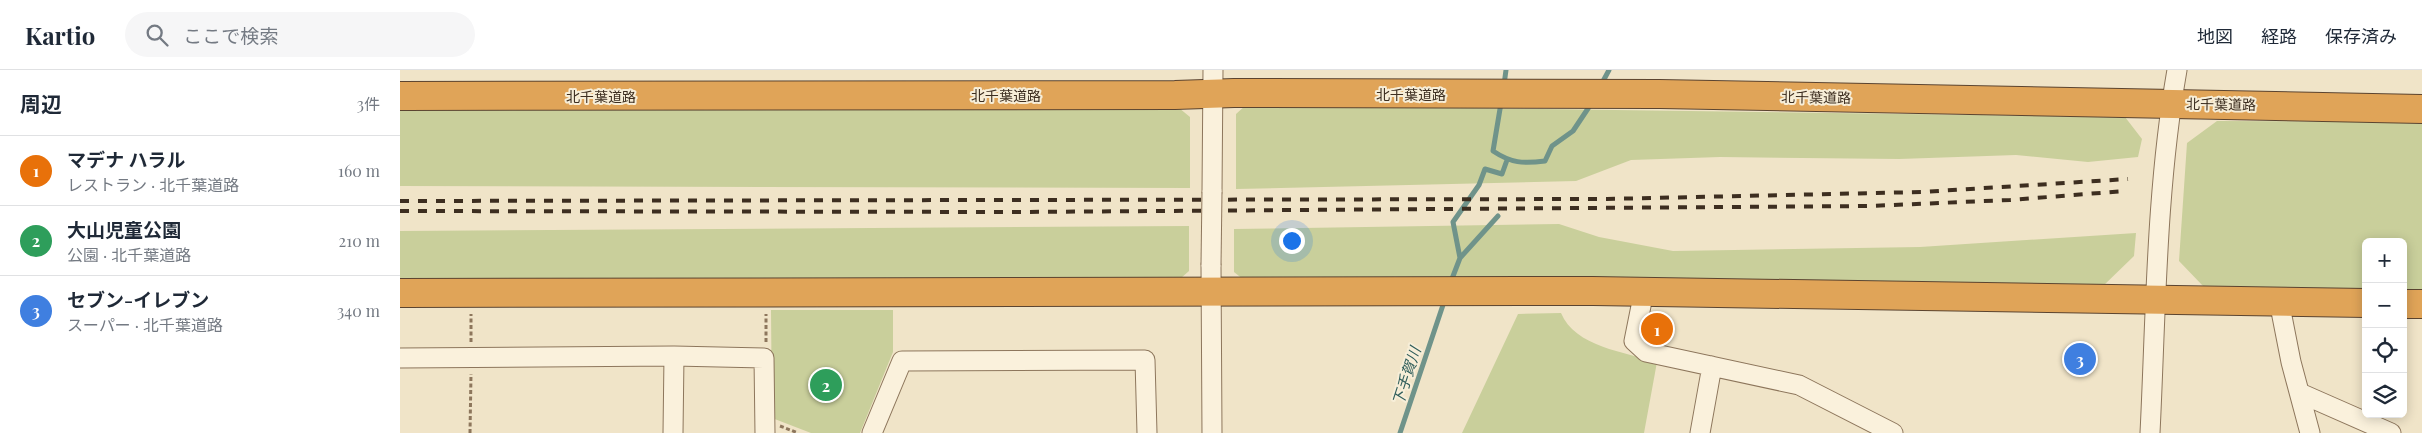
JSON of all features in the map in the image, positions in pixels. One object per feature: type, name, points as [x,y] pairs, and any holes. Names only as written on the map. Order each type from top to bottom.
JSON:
[{"type":"highway","name":"北千葉道路","points":[[400,96],[1660,94],[2422,109]]},
{"type":"highway","points":[[400,293],[1211,278],[1313,290],[1644,291],[2362,303]]},
{"type":"highway","points":[[2407,304],[2422,304]]},
{"type":"street","points":[[2150,433],[2161,201],[2172,103],[2178,70]]},
{"type":"street","points":[[1212,94],[1212,433]]},
{"type":"street","points":[[1644,291],[1634,341],[1646,352],[1799,385],[1893,433]]},
{"type":"street","points":[[2279,301],[2291,362],[2310,433]]},
{"type":"street","points":[[673,433],[674,356]]},
{"type":"street","points":[[400,358],[674,356],[764,358],[765,433]]},
{"type":"street","points":[[872,433],[902,361],[1145,360],[1147,433]]},
{"type":"street","points":[[1700,433],[1712,366]]},
{"type":"street","points":[[2300,393],[2388,432]]},
{"type":"path","points":[[764,358],[766,349],[766,305]]},
{"type":"green space","points":[[1246,105],[2125,117],[2142,139],[2138,157],[2088,162],[2016,155],[1899,159],[1720,157],[1631,160],[1576,181],[1236,189],[1236,114]]},
{"type":"green space","points":[[1179,108],[1190,117],[1190,188],[400,186],[400,110]]},
{"type":"green space","points":[[2217,121],[2422,122],[2422,293],[2407,292],[2407,238],[2362,238],[2362,291],[2203,286],[2179,261],[2187,143]]},
{"type":"green space","points":[[1559,224],[1599,237],[1673,251],[1920,247],[2136,233],[2134,256],[2101,288],[1244,280],[1234,272],[1234,229]]},
{"type":"green space","points":[[1189,226],[1189,271],[1181,278],[400,280],[400,231]]},
{"type":"green space","points":[[771,310],[893,310],[893,352],[860,433],[811,433],[772,418]]},
{"type":"green space","points":[[1561,313],[1577,334],[1589,341],[1616,351],[1657,362],[1644,433],[1462,433],[1518,314]]},
{"type":"waterway","points":[[1504,85],[1506,70]]},
{"type":"waterway","points":[[1601,85],[1609,70]]},
{"type":"waterway","points":[[1501,103],[1493,151],[1518,162],[1545,161],[1552,146],[1573,131],[1591,104]]},
{"type":"waterway","points":[[1460,258],[1453,222],[1479,185],[1485,169],[1502,174],[1507,160]]},
{"type":"waterway","points":[[1450,284],[1460,258],[1498,216]]},
{"type":"waterway","name":"下手賀川","points":[[1400,433],[1445,299]]},
{"type":"railway","points":[[400,201],[1607,199],[1922,192],[2128,179]]},
{"type":"railway","points":[[400,211],[1015,212],[1868,206],[2010,200],[2125,191]]},
{"type":"place","name":"マデナ ハラル","points":[[1657,329]]},
{"type":"place","name":"セブン-イレブン","points":[[2080,359]]},
{"type":"place","name":"大山児童公園","points":[[826,385]]}]
